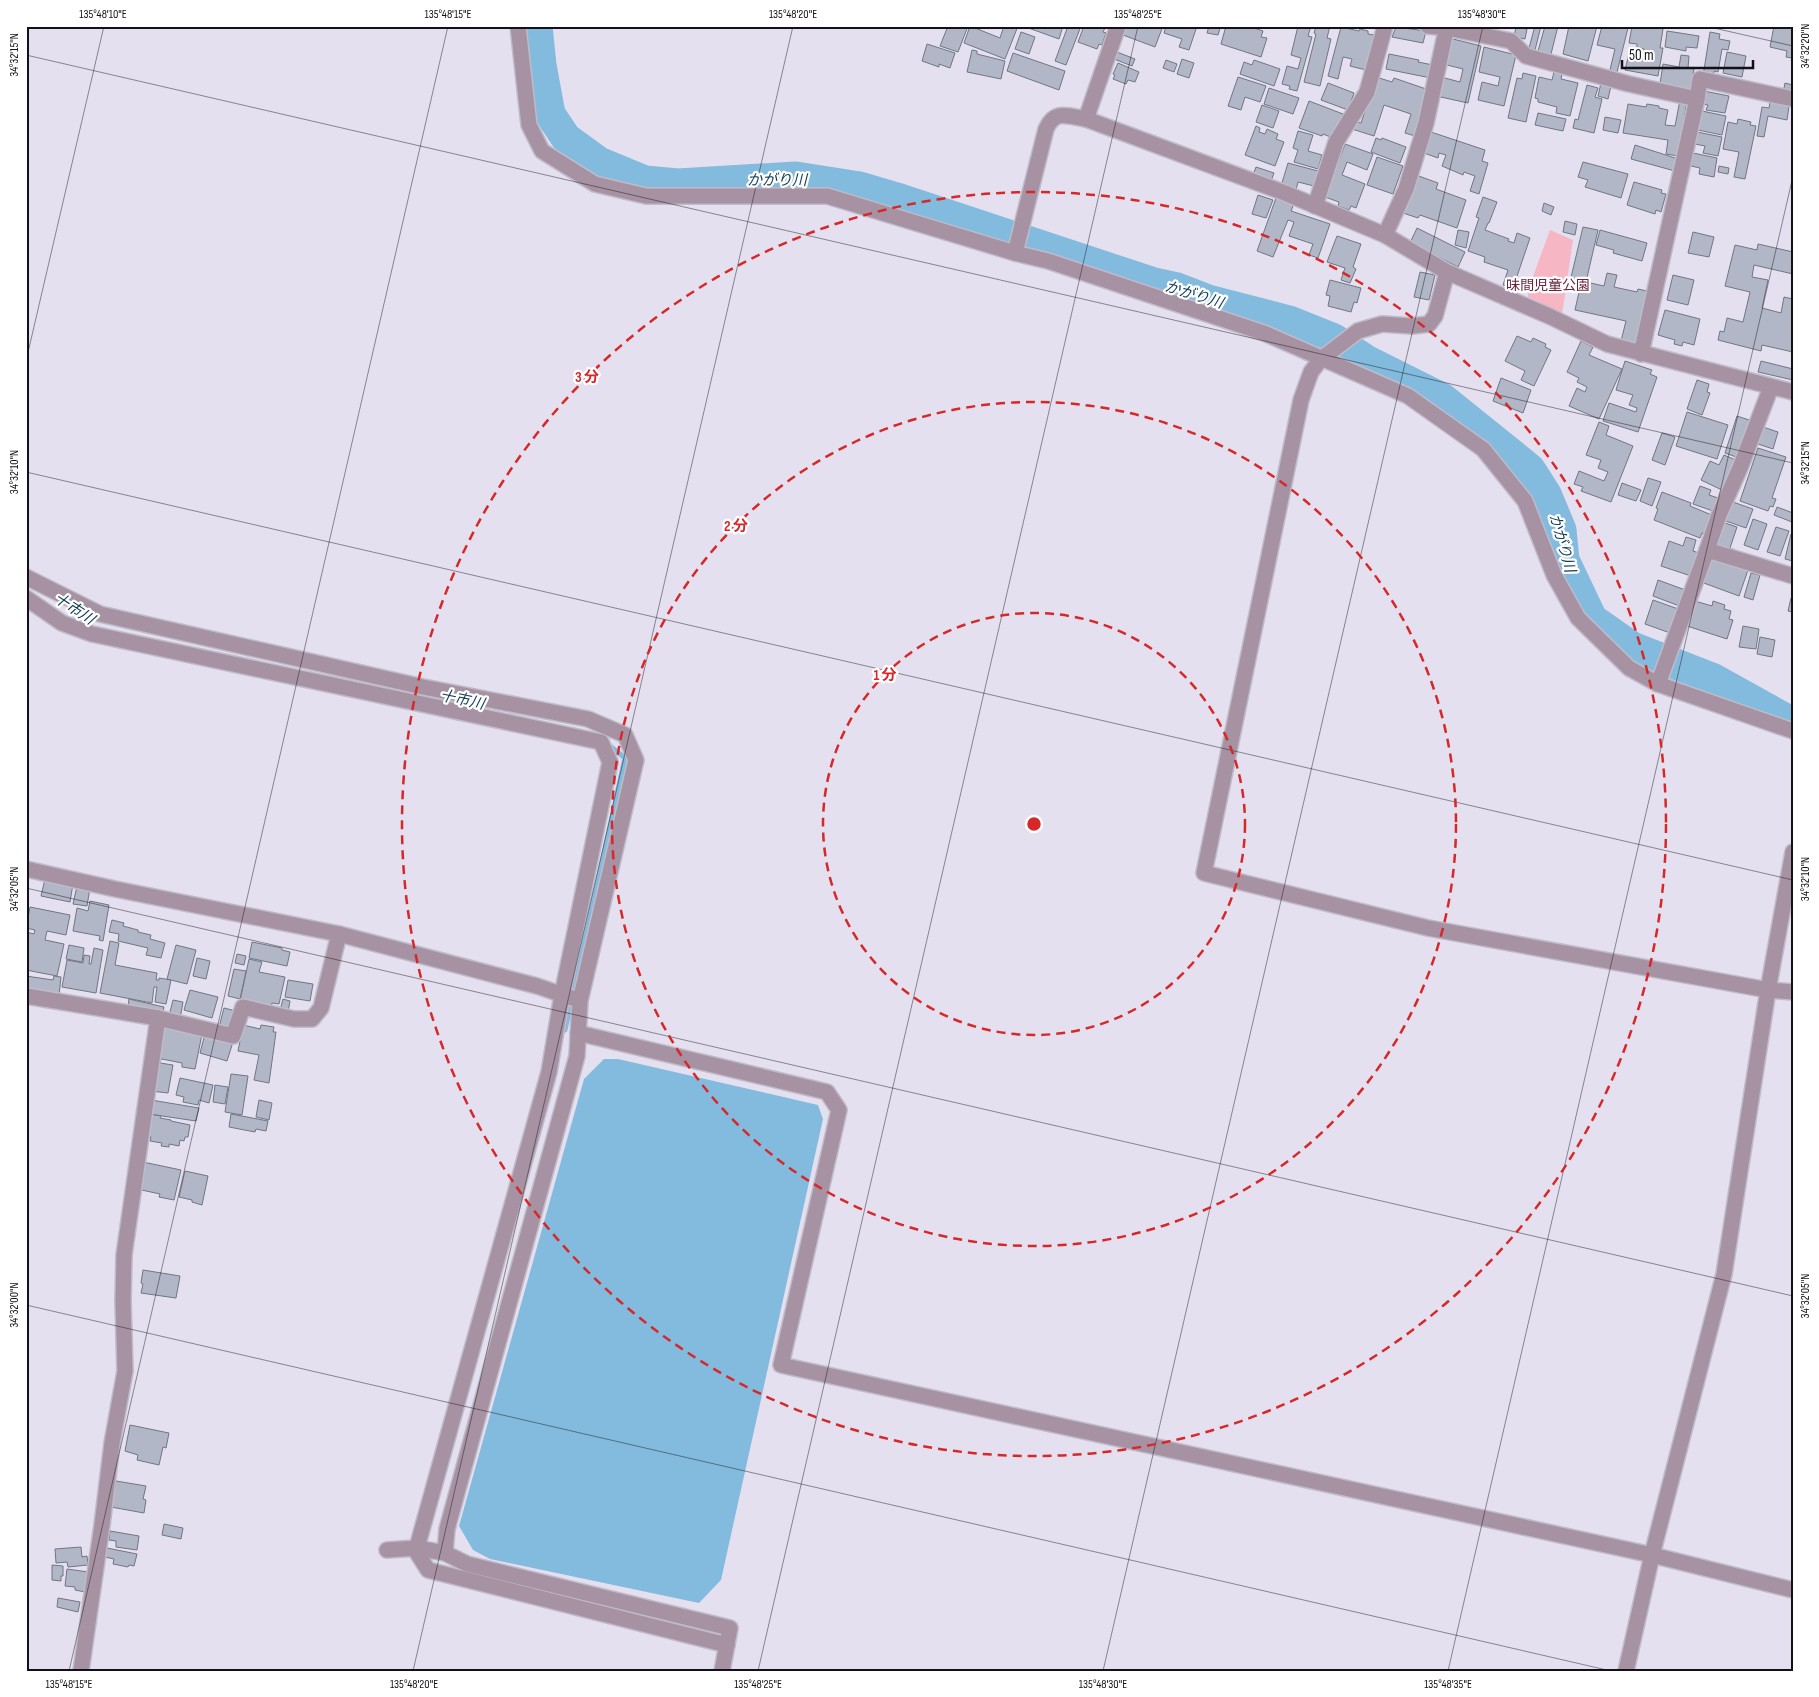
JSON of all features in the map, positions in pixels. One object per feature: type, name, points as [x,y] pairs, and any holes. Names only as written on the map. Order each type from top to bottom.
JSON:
[{"type":"street","points":[[518,26],[529,125],[537,142],[542,151],[594,184],[646,196],[827,196],[1015,253],[1048,261],[1264,333],[1408,396],[1483,448],[1525,501],[1554,575],[1578,618],[1629,668],[1658,684],[1793,731]]},
{"type":"street","points":[[1315,206],[1336,142],[1367,92],[1385,26]]},
{"type":"street","points":[[1428,26],[1447,27],[1512,41],[1526,56],[1629,84],[1697,99]]},
{"type":"street","points":[[1086,119],[1115,27]]},
{"type":"street","points":[[1385,236],[1406,189],[1426,123],[1447,27]]},
{"type":"street","points":[[1641,354],[1700,79],[1793,99]]},
{"type":"street","points":[[1015,253],[1046,129],[1050,120],[1060,115],[1086,119],[1285,193],[1385,236],[1447,272],[1549,316],[1607,344],[1793,392]]},
{"type":"street","points":[[1447,272],[1435,316],[1429,324],[1412,326],[1382,324],[1358,331],[1321,359],[1310,372],[1301,400],[1204,873],[1428,928],[1768,990],[1793,992]]},
{"type":"street","points":[[1658,684],[1719,516],[1740,468],[1771,387]]},
{"type":"street","points":[[1707,550],[1793,576]]},
{"type":"street","points":[[26,577],[100,614],[423,687],[588,719],[625,734],[636,760],[580,1001],[577,1056],[447,1529],[445,1553]]},
{"type":"street","points":[[26,598],[62,623],[92,634],[581,736],[601,742],[610,762],[562,995],[549,1072],[416,1551],[428,1570],[727,1645]]},
{"type":"street","points":[[1626,1671],[1652,1555],[1724,1274],[1768,990],[1793,852]]},
{"type":"street","points":[[26,869],[339,934],[537,986],[580,1001]]},
{"type":"street","points":[[26,996],[158,1018],[233,1036],[243,1007],[294,1018],[312,1019],[321,1008],[339,934]]},
{"type":"street","points":[[81,1671],[112,1443],[125,1371],[124,1255],[158,1018]]},
{"type":"street","points":[[578,1033],[827,1092],[839,1110],[780,1365],[1652,1555],[1793,1590]]},
{"type":"street","points":[[387,1550],[417,1548],[445,1553],[467,1564],[730,1628],[722,1671]]},
{"type":"green space","name":"味間児童公園","points":[[1550,230],[1573,240],[1562,315],[1528,297],[1528,290]]},
{"type":"water","points":[[604,1059],[618,1059],[818,1105],[823,1119],[721,1580],[699,1603],[490,1559],[473,1550],[459,1526],[584,1079]]},
{"type":"building","points":[[948,26],[968,26],[958,52],[940,46]]},
{"type":"building","points":[[970,26],[1000,38],[1004,26],[1018,26],[1005,59],[964,43]]},
{"type":"building","points":[[1023,26],[1063,26],[1059,39]]},
{"type":"building","points":[[1068,26],[1081,26],[1066,65],[1055,61]]},
{"type":"building","points":[[1084,26],[1105,28],[1103,32],[1106,33],[1102,45],[1099,44],[1097,49],[1078,42]]},
{"type":"building","points":[[1126,26],[1148,26],[1152,28],[1153,26],[1163,26],[1155,47],[1123,35]]},
{"type":"building","points":[[1166,26],[1197,26],[1189,50],[1179,47],[1182,39],[1164,33]]},
{"type":"building","points":[[1209,26],[1223,26],[1223,28],[1220,28],[1218,35],[1207,33]]},
{"type":"building","points":[[1226,26],[1248,26],[1263,31],[1261,37],[1267,38],[1261,57],[1221,44]]},
{"type":"building","points":[[1298,26],[1311,26],[1308,36],[1312,37],[1297,91],[1289,89],[1290,86],[1282,84],[1287,66],[1298,69],[1301,58],[1291,55]]},
{"type":"building","points":[[1316,26],[1330,26],[1327,38],[1331,39],[1320,86],[1304,82],[1316,34],[1314,33]]},
{"type":"building","points":[[1535,26],[1541,26],[1535,50],[1529,48]]},
{"type":"building","points":[[1545,26],[1558,26],[1551,54],[1538,51]]},
{"type":"building","points":[[1569,26],[1597,26],[1588,61],[1563,54]]},
{"type":"building","points":[[1602,26],[1624,26],[1628,28],[1616,76],[1609,74],[1615,49],[1597,45]]},
{"type":"building","points":[[1632,26],[1650,26],[1663,29],[1660,48],[1663,48],[1658,76],[1625,70],[1630,49],[1644,52],[1644,49],[1637,47],[1637,44],[1629,43]]},
{"type":"building","points":[[1774,26],[1793,26],[1793,61],[1791,61],[1792,58],[1786,57],[1787,51],[1770,47]]},
{"type":"building","points":[[1341,27],[1359,31],[1360,29],[1374,35],[1366,70],[1350,66],[1352,59],[1343,57],[1338,79],[1328,76]]},
{"type":"building","points":[[1396,27],[1426,31],[1423,43],[1392,37]]},
{"type":"building","points":[[1516,27],[1527,29],[1525,39],[1514,37]]},
{"type":"building","points":[[1667,31],[1699,36],[1697,48],[1686,47],[1686,51],[1665,47]]},
{"type":"building","points":[[1021,32],[1035,37],[1029,54],[1015,49]]},
{"type":"building","points":[[1710,32],[1720,34],[1719,39],[1730,41],[1728,50],[1722,49],[1718,72],[1714,71],[1713,77],[1703,76]]},
{"type":"building","points":[[1449,38],[1481,46],[1468,103],[1436,96],[1441,77],[1460,82],[1463,69],[1443,64]]},
{"type":"building","points":[[927,44],[955,53],[950,68],[939,64],[939,67],[922,61]]},
{"type":"building","points":[[1484,47],[1516,55],[1504,106],[1478,100],[1482,82],[1498,86],[1500,77],[1479,72]]},
{"type":"building","points":[[972,50],[977,51],[977,54],[1005,61],[1001,79],[967,72]]},
{"type":"building","points":[[1117,52],[1135,59],[1132,66],[1114,59]]},
{"type":"building","points":[[1727,52],[1746,56],[1742,77],[1723,73]]},
{"type":"building","points":[[1013,53],[1065,71],[1059,90],[1007,71]]},
{"type":"building","points":[[1389,54],[1433,65],[1431,78],[1386,69]]},
{"type":"building","points":[[1681,55],[1689,56],[1688,68],[1694,69],[1690,90],[1660,84],[1663,64],[1679,67]]},
{"type":"building","points":[[1182,59],[1194,63],[1189,78],[1177,74]]},
{"type":"building","points":[[1166,60],[1177,64],[1174,72],[1163,68]]},
{"type":"building","points":[[1254,60],[1280,69],[1274,86],[1240,74],[1244,62],[1252,65]]},
{"type":"building","points":[[1118,63],[1139,72],[1135,82],[1128,80],[1126,84],[1113,79]]},
{"type":"building","points":[[1554,72],[1562,74],[1561,79],[1578,83],[1570,116],[1556,113],[1557,107],[1538,102],[1538,99],[1535,98],[1539,77],[1552,80]]},
{"type":"building","points":[[1523,73],[1536,76],[1526,122],[1508,118],[1517,78],[1522,79]]},
{"type":"building","points":[[1238,77],[1266,86],[1260,102],[1245,97],[1241,110],[1228,106]]},
{"type":"building","points":[[1376,77],[1392,82],[1394,78],[1429,90],[1415,136],[1405,133],[1411,114],[1384,105],[1374,136],[1352,129],[1355,121],[1361,123]]},
{"type":"building","points":[[1328,83],[1354,93],[1348,110],[1321,100]]},
{"type":"building","points":[[1601,83],[1611,86],[1608,99],[1598,96]]},
{"type":"building","points":[[1785,83],[1793,85],[1793,95],[1783,93]]},
{"type":"building","points":[[1587,85],[1598,88],[1595,97],[1602,99],[1594,133],[1573,128],[1575,119],[1578,120]]},
{"type":"building","points":[[1269,88],[1299,98],[1293,114],[1264,104]]},
{"type":"building","points":[[1704,91],[1729,96],[1725,113],[1706,110],[1708,105],[1702,104]]},
{"type":"building","points":[[1680,100],[1687,101],[1678,156],[1666,154],[1668,140],[1623,133],[1628,104],[1646,107],[1647,104],[1668,110],[1665,125],[1675,126]]},
{"type":"building","points":[[1309,101],[1343,114],[1333,138],[1299,128]]},
{"type":"building","points":[[1770,102],[1789,106],[1787,120],[1768,116],[1764,137],[1757,136],[1762,107],[1769,108]]},
{"type":"building","points":[[1262,105],[1279,111],[1273,128],[1256,122]]},
{"type":"building","points":[[1702,111],[1726,116],[1722,135],[1698,130]]},
{"type":"building","points":[[1538,113],[1566,119],[1563,131],[1535,125]]},
{"type":"building","points":[[1605,117],[1621,120],[1618,133],[1603,130]]},
{"type":"building","points":[[1738,119],[1751,122],[1750,125],[1756,126],[1745,179],[1734,177],[1739,152],[1723,149],[1728,122],[1737,124]]},
{"type":"building","points":[[1256,126],[1260,128],[1259,132],[1265,134],[1267,129],[1278,134],[1276,139],[1284,142],[1275,166],[1245,155]]},
{"type":"building","points":[[1298,131],[1313,135],[1308,151],[1322,155],[1318,169],[1294,162],[1298,150],[1293,148]]},
{"type":"building","points":[[1431,132],[1485,150],[1482,161],[1488,163],[1479,194],[1470,191],[1475,176],[1464,172],[1463,175],[1442,166],[1446,155],[1439,153],[1438,158],[1424,153]]},
{"type":"building","points":[[1697,132],[1722,137],[1718,156],[1703,153],[1705,146],[1695,144]]},
{"type":"building","points":[[1376,138],[1381,140],[1382,138],[1406,147],[1400,163],[1371,152]]},
{"type":"building","points":[[1345,144],[1373,154],[1367,170],[1347,162],[1342,175],[1365,184],[1356,208],[1351,206],[1349,210],[1338,206],[1339,202],[1325,197]]},
{"type":"building","points":[[1635,145],[1678,159],[1675,171],[1631,159]]},
{"type":"building","points":[[1693,153],[1717,158],[1714,177],[1699,174],[1700,168],[1691,166]]},
{"type":"building","points":[[1377,157],[1403,166],[1393,194],[1367,185]]},
{"type":"building","points":[[1583,162],[1628,174],[1621,198],[1585,187],[1588,180],[1578,177]]},
{"type":"building","points":[[1288,163],[1318,171],[1314,186],[1298,182],[1296,190],[1281,186]]},
{"type":"building","points":[[1719,166],[1729,168],[1728,174],[1718,172]]},
{"type":"building","points":[[1256,167],[1274,173],[1271,181],[1253,175]]},
{"type":"building","points":[[1416,175],[1438,183],[1436,189],[1466,200],[1457,228],[1420,215],[1418,218],[1403,213]]},
{"type":"building","points":[[1634,182],[1662,190],[1661,193],[1666,194],[1661,212],[1656,210],[1655,214],[1627,205]]},
{"type":"building","points":[[1258,195],[1273,200],[1266,218],[1252,214]]},
{"type":"building","points":[[1483,197],[1497,202],[1485,230],[1509,239],[1508,241],[1514,243],[1517,233],[1530,238],[1513,288],[1503,285],[1508,270],[1484,262],[1485,257],[1468,251],[1479,218],[1476,217]]},
{"type":"building","points":[[1276,198],[1294,204],[1291,211],[1330,224],[1318,258],[1309,255],[1313,244],[1289,236],[1294,222],[1288,220],[1273,257],[1257,251]]},
{"type":"building","points":[[1544,203],[1554,207],[1551,215],[1542,211]]},
{"type":"building","points":[[1565,221],[1577,224],[1575,235],[1563,232]]},
{"type":"building","points":[[1583,227],[1598,230],[1586,282],[1604,286],[1607,273],[1617,275],[1614,287],[1637,292],[1638,289],[1647,291],[1635,345],[1621,341],[1626,321],[1575,310],[1579,292],[1568,290]]},
{"type":"building","points":[[1417,228],[1465,252],[1458,267],[1410,243]]},
{"type":"building","points":[[1458,230],[1469,232],[1466,248],[1455,245]]},
{"type":"building","points":[[1600,230],[1647,243],[1642,261],[1613,253],[1614,250],[1596,245]]},
{"type":"building","points":[[1693,232],[1714,237],[1709,257],[1688,253]]},
{"type":"building","points":[[1337,236],[1361,244],[1353,267],[1356,269],[1350,283],[1341,280],[1345,268],[1327,262]]},
{"type":"building","points":[[1758,244],[1793,252],[1793,274],[1754,265],[1752,277],[1768,280],[1762,308],[1781,313],[1784,297],[1793,299],[1793,352],[1762,345],[1761,351],[1718,340],[1720,331],[1724,332],[1727,318],[1743,322],[1750,292],[1725,286],[1735,245],[1757,250]]},
{"type":"building","points":[[1420,272],[1435,275],[1429,300],[1414,297]]},
{"type":"building","points":[[1673,275],[1694,280],[1688,305],[1667,300]]},
{"type":"building","points":[[1330,280],[1361,288],[1357,303],[1354,302],[1351,312],[1328,306],[1330,296],[1326,295]]},
{"type":"building","points":[[1665,310],[1700,319],[1694,345],[1683,342],[1682,346],[1674,344],[1675,340],[1658,335]]},
{"type":"building","points":[[1517,336],[1531,342],[1533,338],[1546,344],[1545,347],[1551,350],[1534,386],[1521,380],[1525,371],[1505,361]]},
{"type":"building","points":[[1581,341],[1593,347],[1589,355],[1622,369],[1599,419],[1569,406],[1577,388],[1585,392],[1587,387],[1577,382],[1579,378],[1567,372]]},
{"type":"building","points":[[1625,361],[1652,370],[1650,374],[1657,377],[1638,432],[1603,421],[1609,403],[1636,412],[1637,408],[1629,405],[1633,395],[1616,390]]},
{"type":"building","points":[[1761,361],[1793,369],[1793,380],[1758,372]]},
{"type":"building","points":[[1501,378],[1531,390],[1523,413],[1493,401]]},
{"type":"building","points":[[1697,380],[1709,384],[1707,392],[1710,393],[1702,415],[1687,409]]},
{"type":"building","points":[[1687,412],[1728,425],[1717,459],[1676,446]]},
{"type":"building","points":[[1737,416],[1752,421],[1739,458],[1725,453]]},
{"type":"building","points":[[1599,422],[1609,426],[1606,435],[1633,446],[1611,502],[1581,491],[1583,487],[1574,484],[1579,471],[1604,481],[1608,472],[1598,468],[1601,460],[1586,455]]},
{"type":"building","points":[[1763,427],[1778,432],[1773,449],[1758,444]]},
{"type":"building","points":[[1662,433],[1675,437],[1665,465],[1652,460]]},
{"type":"building","points":[[1758,448],[1786,457],[1772,498],[1776,499],[1773,507],[1770,506],[1768,511],[1740,501]]},
{"type":"building","points":[[1724,455],[1738,461],[1724,491],[1701,480],[1710,461],[1719,465]]},
{"type":"building","points":[[1648,478],[1661,482],[1652,506],[1640,501]]},
{"type":"building","points":[[1622,483],[1641,490],[1636,501],[1618,495]]},
{"type":"building","points":[[1700,486],[1711,490],[1709,495],[1718,498],[1713,511],[1693,504]]},
{"type":"building","points":[[1662,492],[1691,503],[1690,506],[1714,516],[1707,535],[1702,533],[1700,538],[1654,520]]},
{"type":"building","points":[[1730,501],[1753,509],[1746,528],[1723,520]]},
{"type":"building","points":[[1777,507],[1793,513],[1792,522],[1774,515]]},
{"type":"building","points":[[1753,519],[1767,524],[1758,550],[1744,545]]},
{"type":"building","points":[[1722,522],[1737,527],[1730,548],[1735,550],[1733,555],[1718,548],[1719,545],[1715,544]]},
{"type":"building","points":[[1776,527],[1789,531],[1780,556],[1767,552]]},
{"type":"building","points":[[1791,534],[1793,534],[1793,561],[1785,559]]},
{"type":"building","points":[[1686,537],[1696,540],[1693,551],[1699,553],[1691,576],[1661,566],[1669,541],[1683,546]]},
{"type":"building","points":[[1711,556],[1748,570],[1739,596],[1701,582]]},
{"type":"building","points":[[1751,573],[1760,575],[1753,600],[1744,597]]},
{"type":"building","points":[[1658,580],[1688,591],[1682,607],[1653,596]]},
{"type":"building","points":[[1791,598],[1793,598],[1793,612],[1788,611]]},
{"type":"building","points":[[1653,600],[1681,610],[1673,634],[1645,624]]},
{"type":"building","points":[[1695,601],[1712,606],[1713,601],[1725,605],[1724,609],[1731,611],[1729,619],[1733,620],[1727,639],[1687,626]]},
{"type":"building","points":[[1743,626],[1759,629],[1756,649],[1739,647]]},
{"type":"building","points":[[1760,637],[1775,640],[1772,657],[1757,654]]},
{"type":"building","points":[[45,879],[73,884],[70,902],[41,896]]},
{"type":"building","points":[[77,886],[90,888],[87,906],[73,904]]},
{"type":"building","points":[[90,901],[109,905],[103,941],[99,940],[100,936],[73,931],[77,908],[88,911]]},
{"type":"building","points":[[30,907],[70,915],[66,935],[47,931],[45,940],[64,944],[57,976],[26,970],[26,932],[34,934],[35,930],[26,928]]},
{"type":"building","points":[[112,920],[124,923],[123,926],[138,930],[138,932],[151,935],[150,939],[165,943],[161,958],[146,955],[148,948],[118,941],[119,934],[109,932]]},
{"type":"building","points":[[110,941],[119,943],[115,965],[157,973],[156,980],[159,980],[159,978],[171,980],[166,1004],[155,1002],[157,987],[154,987],[152,1003],[100,993]]},
{"type":"building","points":[[252,942],[282,948],[282,950],[290,952],[287,966],[249,958]]},
{"type":"building","points":[[69,945],[84,948],[82,962],[66,959]]},
{"type":"building","points":[[176,945],[196,950],[187,984],[167,979]]},
{"type":"building","points":[[94,948],[103,950],[96,993],[62,987],[67,960],[83,963],[84,955],[90,956],[89,964],[91,964]]},
{"type":"building","points":[[237,954],[246,956],[244,965],[235,963]]},
{"type":"building","points":[[197,958],[210,961],[206,979],[193,976]]},
{"type":"building","points":[[249,959],[262,962],[259,972],[285,977],[279,1004],[272,1003],[271,1007],[240,1001]]},
{"type":"building","points":[[234,969],[246,971],[240,999],[228,996]]},
{"type":"building","points":[[26,976],[53,980],[54,976],[61,977],[59,996],[26,991]]},
{"type":"building","points":[[288,980],[313,984],[310,1001],[285,997]]},
{"type":"building","points":[[190,990],[218,997],[212,1018],[184,1010]]},
{"type":"building","points":[[129,999],[164,1007],[162,1015],[128,1008]]},
{"type":"building","points":[[283,999],[290,1001],[288,1012],[280,1011]]},
{"type":"building","points":[[173,1000],[183,1002],[180,1019],[169,1016]]},
{"type":"building","points":[[224,1008],[236,1011],[230,1030],[219,1027]]},
{"type":"building","points":[[243,1025],[260,1029],[261,1025],[274,1027],[273,1032],[276,1032],[269,1083],[254,1080],[259,1055],[238,1051]]},
{"type":"building","points":[[163,1027],[202,1034],[195,1069],[182,1067],[182,1063],[157,1058]]},
{"type":"building","points":[[205,1034],[233,1042],[227,1061],[200,1053]]},
{"type":"building","points":[[156,1058],[161,1059],[160,1063],[173,1065],[168,1093],[151,1091]]},
{"type":"building","points":[[231,1074],[248,1076],[242,1115],[225,1112]]},
{"type":"building","points":[[180,1078],[213,1085],[209,1103],[199,1100],[198,1105],[183,1102],[184,1097],[176,1095]]},
{"type":"building","points":[[215,1085],[228,1087],[225,1104],[213,1102]]},
{"type":"building","points":[[151,1100],[199,1108],[196,1121],[149,1114]]},
{"type":"building","points":[[259,1100],[272,1103],[269,1120],[256,1117]]},
{"type":"building","points":[[149,1114],[190,1125],[188,1137],[185,1137],[184,1141],[180,1140],[179,1146],[169,1144],[169,1147],[161,1146],[162,1143],[150,1141],[151,1137],[145,1136]]},
{"type":"building","points":[[231,1114],[268,1121],[266,1131],[256,1129],[255,1132],[229,1127]]},
{"type":"building","points":[[143,1162],[181,1170],[174,1200],[159,1197],[160,1194],[137,1189]]},
{"type":"building","points":[[185,1171],[208,1176],[202,1205],[179,1197]]},
{"type":"building","points":[[143,1270],[180,1276],[176,1298],[141,1293]]},
{"type":"building","points":[[130,1425],[169,1433],[166,1448],[163,1447],[159,1465],[137,1460],[138,1455],[125,1451]]},
{"type":"building","points":[[116,1481],[146,1486],[143,1499],[146,1500],[144,1513],[111,1507]]},
{"type":"building","points":[[164,1524],[183,1528],[181,1539],[162,1535]]},
{"type":"building","points":[[110,1531],[139,1536],[137,1550],[116,1547],[116,1541],[109,1540]]},
{"type":"building","points":[[81,1547],[82,1557],[87,1556],[88,1565],[68,1567],[67,1562],[56,1563],[55,1549]]},
{"type":"building","points":[[107,1548],[137,1554],[134,1566],[129,1565],[128,1567],[113,1564],[114,1559],[105,1557]]},
{"type":"building","points":[[52,1565],[63,1566],[61,1581],[52,1580]]},
{"type":"building","points":[[67,1569],[88,1572],[85,1592],[75,1590],[75,1587],[65,1586]]},
{"type":"building","points":[[58,1598],[80,1602],[78,1612],[57,1607]]},
{"type":"waterway","name":"かがり川","points":[[537,26],[541,65],[550,114],[566,138],[599,162],[645,181],[678,184],[796,177],[860,187],[1154,283],[1177,288],[1208,300],[1289,321],[1334,339],[1366,360],[1442,398],[1530,469],[1546,494],[1561,530],[1564,560],[1592,619],[1632,647],[1714,679],[1793,723]]},
{"type":"waterway","name":"十市川","points":[[565,1030],[625,758],[605,742]]}]
